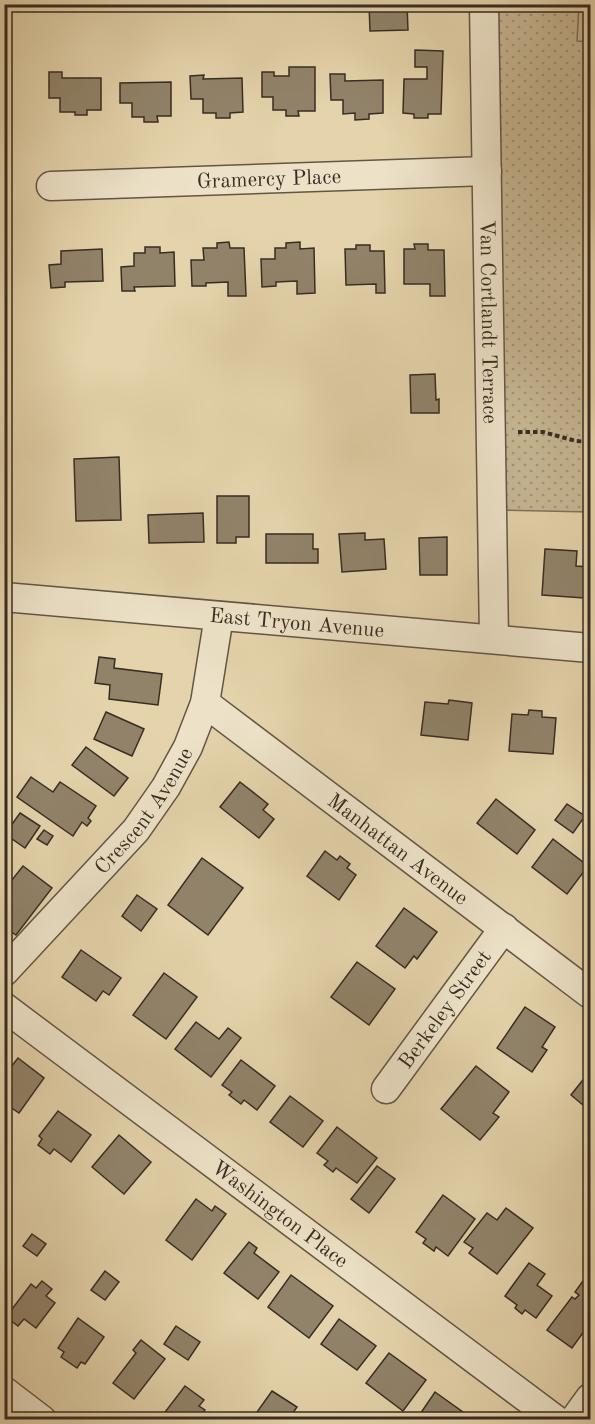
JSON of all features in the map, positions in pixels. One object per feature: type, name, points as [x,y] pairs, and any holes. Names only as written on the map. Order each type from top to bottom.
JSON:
[{"type":"street","name":"Van Cortlandt Terrace","points":[[484,4],[494,639]]},
{"type":"street","name":"Gramercy Place","points":[[51,186],[487,171]]},
{"type":"street","name":"East Tryon Avenue","points":[[4,597],[591,648]]},
{"type":"street","name":"Crescent Avenue","points":[[4,972],[135,830],[166,787],[188,747],[205,703],[219,616]]},
{"type":"street","name":"Manhattan Avenue","points":[[205,703],[591,994]]},
{"type":"street","name":"Berkeley Street","points":[[386,1089],[504,928]]},
{"type":"street","name":"Washington Place","points":[[4,1006],[556,1419]]},
{"type":"street","points":[[4,1391],[42,1419]]},
{"type":"street","points":[[574,1419],[591,1398]]},
{"type":"path","points":[[491,432],[543,432],[576,441],[591,442]]},
{"type":"shaded area","points":[[484,5],[590,5],[590,512],[492,510]]},
{"type":"shaded area","points":[[579,5],[590,5],[590,42],[577,41]]},
{"type":"building","points":[[369,4],[407,4],[408,30],[370,31]]},
{"type":"building","points":[[415,50],[443,51],[441,114],[428,114],[428,118],[414,118],[414,114],[403,113],[404,79],[427,79],[427,67],[415,67]]},
{"type":"building","points":[[289,67],[315,67],[315,111],[298,111],[299,116],[286,116],[286,110],[273,110],[273,97],[262,97],[262,72],[274,72],[274,76],[289,76]]},
{"type":"building","points":[[49,72],[62,72],[62,78],[101,78],[101,110],[87,110],[87,115],[60,112],[60,98],[49,98]]},
{"type":"building","points":[[330,74],[345,74],[345,81],[383,80],[383,113],[369,114],[369,119],[355,120],[355,113],[343,114],[343,100],[331,100]]},
{"type":"building","points":[[204,75],[203,79],[242,78],[243,112],[230,113],[230,118],[216,118],[216,113],[203,113],[203,99],[191,99],[190,76]]},
{"type":"building","points":[[171,82],[171,116],[157,116],[158,122],[144,122],[144,117],[132,117],[132,103],[120,103],[120,83]]},
{"type":"building","points":[[229,242],[230,248],[244,248],[246,296],[228,296],[228,282],[192,286],[191,260],[204,260],[203,248],[217,248],[217,243]]},
{"type":"building","points":[[300,242],[300,249],[314,248],[315,293],[297,294],[297,281],[276,282],[276,286],[262,287],[261,259],[275,259],[275,248],[286,248],[286,243]]},
{"type":"building","points":[[414,244],[428,244],[428,250],[444,250],[445,296],[430,296],[430,284],[404,284],[404,249],[415,249]]},
{"type":"building","points":[[356,245],[370,245],[370,251],[384,251],[385,293],[376,293],[376,284],[346,285],[345,249],[356,249]]},
{"type":"building","points":[[145,247],[160,247],[160,253],[174,252],[175,286],[134,287],[135,291],[122,291],[121,267],[134,266],[134,253],[145,253]]},
{"type":"building","points":[[102,249],[103,281],[65,282],[65,287],[51,288],[49,265],[61,264],[61,251]]},
{"type":"building","points":[[435,374],[439,413],[411,413],[410,375]]},
{"type":"building","points":[[119,457],[121,520],[76,521],[74,459]]},
{"type":"building","points":[[217,496],[249,496],[249,537],[236,537],[236,543],[217,543]]},
{"type":"building","points":[[203,513],[204,542],[149,543],[148,515]]},
{"type":"building","points":[[365,533],[365,540],[384,539],[386,569],[342,572],[339,534]]},
{"type":"building","points":[[266,534],[313,534],[313,549],[318,549],[318,563],[266,563]]},
{"type":"building","points":[[447,537],[447,575],[420,575],[419,538]]},
{"type":"building","points":[[545,549],[577,551],[576,566],[590,567],[590,591],[585,591],[584,598],[542,595]]},
{"type":"building","points":[[4,647],[11,648],[6,682],[4,682]]},
{"type":"building","points":[[99,657],[115,659],[114,668],[162,674],[158,705],[109,699],[110,685],[95,683]]},
{"type":"building","points":[[449,700],[472,703],[468,740],[421,735],[425,702],[448,704]]},
{"type":"building","points":[[529,710],[542,711],[542,717],[556,718],[553,754],[509,751],[512,714],[528,715]]},
{"type":"building","points":[[106,712],[144,729],[132,756],[94,739]]},
{"type":"building","points":[[587,731],[590,732],[590,762],[584,761]]},
{"type":"building","points":[[86,747],[128,778],[114,796],[72,765]]},
{"type":"building","points":[[31,777],[53,792],[60,782],[96,806],[88,818],[91,821],[87,826],[82,822],[73,836],[17,797]]},
{"type":"building","points":[[240,782],[268,804],[263,810],[274,819],[259,838],[220,807]]},
{"type":"building","points":[[496,799],[535,830],[517,854],[477,823]]},
{"type":"building","points":[[567,804],[585,816],[573,833],[555,820]]},
{"type":"building","points":[[20,813],[40,826],[25,848],[5,834]]},
{"type":"building","points":[[44,830],[53,836],[47,845],[37,839]]},
{"type":"building","points":[[553,839],[588,866],[567,894],[532,867]]},
{"type":"building","points":[[325,851],[337,860],[340,856],[350,864],[347,868],[356,875],[339,900],[307,876]]},
{"type":"building","points":[[202,858],[243,888],[208,935],[168,905]]},
{"type":"building","points":[[23,866],[52,888],[16,935],[4,927],[4,890]]},
{"type":"building","points":[[137,895],[157,909],[141,931],[122,916]]},
{"type":"building","points":[[404,908],[437,932],[417,959],[414,956],[405,968],[376,946]]},
{"type":"building","points":[[81,950],[121,978],[109,995],[103,991],[96,1001],[62,977]]},
{"type":"building","points":[[357,962],[395,989],[369,1025],[331,997]]},
{"type":"building","points":[[164,973],[197,997],[166,1039],[133,1015]]},
{"type":"building","points":[[525,1007],[555,1027],[542,1047],[547,1050],[532,1072],[497,1048]]},
{"type":"building","points":[[196,1022],[219,1039],[228,1028],[241,1038],[211,1077],[175,1049]]},
{"type":"building","points":[[18,1058],[44,1078],[19,1113],[10,1107],[6,1112],[4,1111],[4,1076]]},
{"type":"building","points":[[241,1060],[275,1086],[257,1110],[244,1100],[241,1104],[229,1095],[232,1092],[222,1085]]},
{"type":"building","points":[[476,1066],[509,1092],[493,1113],[499,1117],[480,1140],[441,1109]]},
{"type":"building","points":[[590,1071],[590,1111],[571,1095]]},
{"type":"building","points":[[290,1096],[323,1121],[303,1147],[270,1122]]},
{"type":"building","points":[[58,1111],[91,1135],[71,1162],[54,1149],[50,1154],[38,1145],[42,1139],[39,1136]]},
{"type":"building","points":[[337,1127],[377,1158],[357,1183],[336,1168],[333,1172],[324,1165],[328,1161],[317,1153]]},
{"type":"building","points":[[119,1135],[151,1162],[124,1194],[92,1167]]},
{"type":"building","points":[[377,1166],[395,1179],[369,1213],[351,1199]]},
{"type":"building","points":[[443,1195],[475,1219],[448,1256],[436,1247],[434,1251],[423,1243],[426,1239],[416,1232]]},
{"type":"building","points":[[196,1199],[212,1211],[215,1206],[226,1214],[192,1260],[166,1240]]},
{"type":"building","points":[[506,1208],[533,1228],[497,1274],[469,1253],[473,1248],[464,1242],[487,1213],[497,1220]]},
{"type":"building","points":[[32,1234],[46,1244],[37,1256],[23,1246]]},
{"type":"building","points":[[249,1242],[257,1248],[254,1253],[279,1272],[258,1299],[224,1273]]},
{"type":"building","points":[[529,1263],[545,1274],[537,1285],[552,1296],[536,1318],[525,1310],[522,1314],[515,1308],[517,1305],[505,1296]]},
{"type":"building","points":[[105,1271],[119,1282],[105,1300],[91,1290]]},
{"type":"building","points":[[291,1275],[333,1306],[309,1338],[268,1307]]},
{"type":"building","points":[[585,1278],[590,1282],[590,1323],[572,1348],[547,1330],[572,1297],[575,1299],[579,1295],[575,1292]]},
{"type":"building","points":[[42,1281],[52,1289],[46,1296],[55,1303],[36,1328],[24,1319],[18,1326],[6,1317],[31,1284],[36,1288]]},
{"type":"building","points":[[78,1318],[104,1337],[85,1364],[81,1362],[77,1368],[61,1357],[64,1352],[58,1348]]},
{"type":"building","points":[[339,1319],[376,1346],[357,1370],[321,1344]]},
{"type":"building","points":[[176,1326],[200,1342],[188,1360],[164,1344]]},
{"type":"building","points":[[141,1340],[165,1359],[134,1399],[113,1383],[136,1353],[133,1350]]},
{"type":"building","points":[[389,1353],[426,1380],[403,1411],[366,1383]]},
{"type":"building","points":[[185,1386],[204,1400],[199,1406],[205,1410],[198,1420],[159,1420]]},
{"type":"building","points":[[272,1391],[297,1407],[288,1420],[268,1420],[257,1412]]},
{"type":"building","points":[[435,1392],[467,1415],[463,1420],[416,1420]]}]
